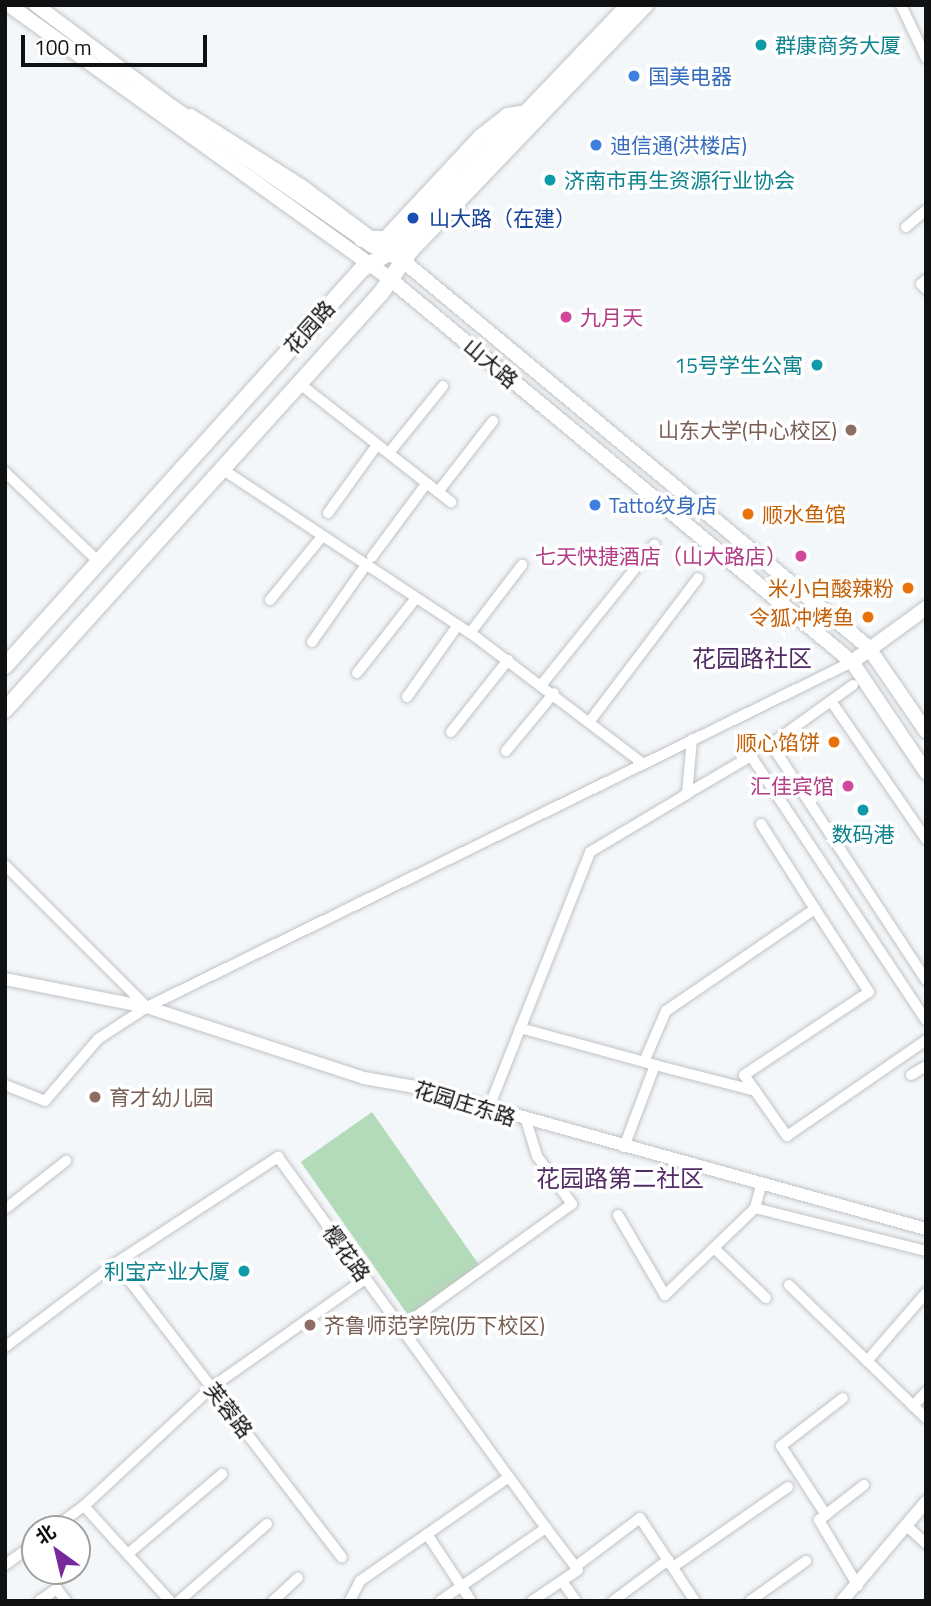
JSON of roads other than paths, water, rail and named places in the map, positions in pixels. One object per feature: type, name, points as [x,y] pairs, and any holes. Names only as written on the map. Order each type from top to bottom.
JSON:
[{"type":"main road","name":"山大路","points":[[9,5],[390,279],[852,662],[926,772]]},
{"type":"main road","name":"山大路","points":[[36,5],[171,106],[396,257],[871,649],[926,731]]},
{"type":"main road","name":"花园路","points":[[5,710],[300,384],[390,279],[396,257],[526,113],[629,5]]},
{"type":"main road","name":"花园路","points":[[5,666],[358,272],[396,257],[645,5]]},
{"type":"main road","points":[[370,240],[386,239],[481,137],[508,116],[526,113]]},
{"type":"main road","points":[[852,662],[926,608]]},
{"type":"main road","points":[[871,649],[926,616]]},
{"type":"street","points":[[901,5],[926,58]]},
{"type":"street","points":[[906,227],[926,210]]},
{"type":"street","points":[[926,280],[921,284],[926,289]]},
{"type":"street","points":[[300,384],[451,502]]},
{"type":"street","points":[[388,453],[443,386]]},
{"type":"street","points":[[439,492],[494,421]]},
{"type":"street","points":[[328,513],[377,445]]},
{"type":"street","points":[[222,469],[321,538],[369,561],[416,598],[542,684],[642,762]]},
{"type":"street","points":[[5,472],[99,562]]},
{"type":"street","points":[[312,642],[427,483]]},
{"type":"street","points":[[270,600],[321,538]]},
{"type":"street","points":[[542,684],[654,545]]},
{"type":"street","points":[[470,633],[522,565]]},
{"type":"street","points":[[590,721],[698,578]]},
{"type":"street","points":[[357,673],[416,598]]},
{"type":"street","points":[[407,697],[458,625]]},
{"type":"street","points":[[451,732],[508,660]]},
{"type":"street","points":[[5,1085],[45,1101],[98,1039],[147,1007],[642,762],[852,662]]},
{"type":"street","points":[[853,685],[771,744],[926,980]]},
{"type":"street","points":[[506,751],[554,693]]},
{"type":"street","points":[[831,701],[926,839]]},
{"type":"street","points":[[687,794],[692,739]]},
{"type":"street","points":[[488,1110],[590,852],[751,756],[926,1020]]},
{"type":"street","points":[[761,824],[869,992],[744,1075],[787,1136],[926,1040]]},
{"type":"street","points":[[5,865],[147,1007]]},
{"type":"street","points":[[644,1062],[666,1011],[815,909]]},
{"type":"street","name":"花园庄东路","points":[[5,979],[147,1007],[364,1078],[415,1087],[526,1121],[926,1229]]},
{"type":"street","points":[[520,1028],[755,1091]]},
{"type":"street","points":[[624,1147],[655,1065]]},
{"type":"street","points":[[911,1075],[926,1066]]},
{"type":"street","points":[[400,1328],[572,1204],[537,1156],[526,1121]]},
{"type":"street","name":"樱花路","points":[[116,1263],[278,1157],[489,1452],[575,1567]]},
{"type":"street","points":[[5,1209],[66,1161]]},
{"type":"street","points":[[618,1215],[665,1295],[755,1208],[761,1185]]},
{"type":"street","points":[[755,1208],[926,1251]]},
{"type":"street","points":[[714,1248],[766,1297]]},
{"type":"street","points":[[5,1347],[116,1263]]},
{"type":"street","name":"芙蓉路","points":[[116,1263],[342,1557]]},
{"type":"street","points":[[72,1515],[212,1387],[365,1279]]},
{"type":"street","points":[[789,1285],[926,1418]]},
{"type":"street","points":[[867,1361],[926,1293]]},
{"type":"street","points":[[913,1406],[926,1392]]},
{"type":"street","points":[[826,1515],[781,1446],[843,1398]]},
{"type":"street","points":[[129,1553],[222,1475]]},
{"type":"street","points":[[350,1601],[360,1581],[509,1477]]},
{"type":"street","points":[[858,1586],[819,1520],[864,1485]]},
{"type":"street","points":[[613,1601],[788,1487]]},
{"type":"street","points":[[842,1601],[858,1586],[926,1502]]},
{"type":"street","points":[[84,1506],[170,1601]]},
{"type":"street","points":[[532,1601],[578,1570],[575,1567],[640,1518],[694,1600]]},
{"type":"street","points":[[179,1601],[267,1524]]},
{"type":"street","points":[[908,1527],[926,1544]]},
{"type":"street","points":[[440,1601],[546,1528]]},
{"type":"street","points":[[427,1534],[471,1601]]},
{"type":"street","points":[[5,1566],[21,1554]]},
{"type":"street","points":[[750,1601],[806,1562]]},
{"type":"street","points":[[273,1601],[298,1578]]},
{"type":"street","points":[[564,1584],[576,1601]]},
{"type":"street","points":[[39,1601],[57,1589],[66,1601]]},
{"type":"place","name":"群康商务大厦","points":[[761,45]]},
{"type":"place","name":"国美电器","points":[[634,76]]},
{"type":"place","name":"迪信通(洪楼店)","points":[[596,145]]},
{"type":"place","name":"济南市再生资源行业协会","points":[[550,180]]},
{"type":"place","name":"山大路（在建）","points":[[413,218]]},
{"type":"place","name":"九月天","points":[[566,317]]},
{"type":"place","name":"15号学生公寓","points":[[817,365]]},
{"type":"place","name":"山东大学(中心校区)","points":[[851,430]]},
{"type":"place","name":"Tatto纹身店","points":[[595,505]]},
{"type":"place","name":"顺水鱼馆","points":[[748,514]]},
{"type":"place","name":"七天快捷酒店（山大路店）","points":[[801,556]]},
{"type":"place","name":"米小白酸辣粉","points":[[908,588]]},
{"type":"place","name":"令狐冲烤鱼","points":[[868,617]]},
{"type":"place","name":"顺心馅饼","points":[[834,742]]},
{"type":"place","name":"汇佳宾馆","points":[[848,786]]},
{"type":"place","name":"数码港","points":[[863,810]]},
{"type":"place","name":"育才幼儿园","points":[[95,1097]]},
{"type":"place","name":"利宝产业大厦","points":[[244,1271]]},
{"type":"place","name":"齐鲁师范学院(历下校区)","points":[[310,1325]]},
{"type":"district","name":"花园路社区","points":[[752,659]]},
{"type":"district","name":"花园路第二社区","points":[[620,1179]]}]
